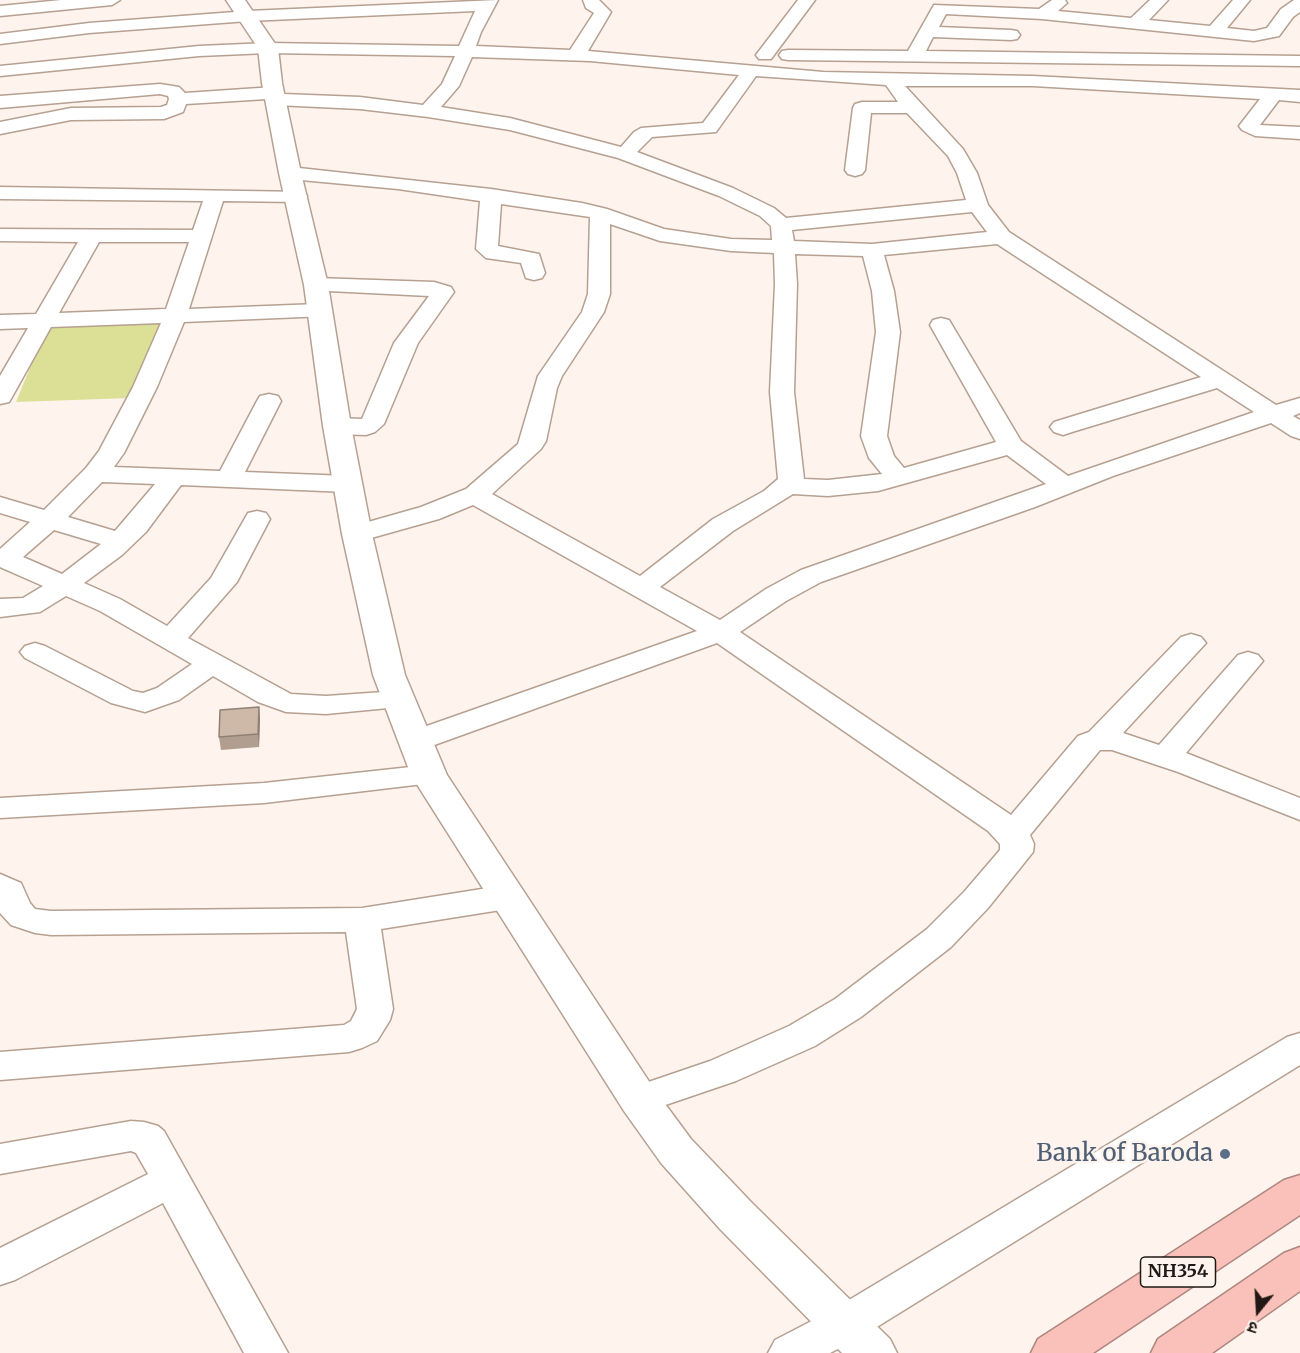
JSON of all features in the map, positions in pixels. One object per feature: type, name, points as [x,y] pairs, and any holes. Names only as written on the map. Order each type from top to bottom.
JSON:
[{"type":"highway","name":"NH354","points":[[1056,1353],[1300,1192]]},
{"type":"highway","points":[[1175,1353],[1300,1266]]},
{"type":"street","points":[[0,11],[112,0]]},
{"type":"street","points":[[583,56],[603,12],[592,4],[591,0]]},
{"type":"street","points":[[765,55],[807,0]]},
{"type":"street","points":[[1042,15],[1064,0]]},
{"type":"street","points":[[1135,24],[1160,0]]},
{"type":"street","points":[[1213,33],[1242,0]]},
{"type":"street","points":[[0,39],[241,8],[488,3]]},
{"type":"street","points":[[428,111],[446,92],[466,51],[472,32],[488,3]]},
{"type":"street","points":[[914,57],[943,4],[1213,33],[1289,35]]},
{"type":"street","points":[[1266,35],[1274,32],[1287,13],[1300,4]]},
{"type":"street","points":[[241,8],[268,48],[274,92],[317,298],[357,534],[389,675],[429,775],[639,1100],[676,1151],[736,1216],[858,1339]]},
{"type":"street","points":[[927,32],[1011,35]]},
{"type":"street","points":[[0,71],[171,52],[268,48],[466,51],[583,56],[891,80],[1033,81],[1300,96]]},
{"type":"street","points":[[583,56],[654,54],[1300,61]]},
{"type":"street","points":[[625,154],[641,136],[648,132],[709,128],[752,70]]},
{"type":"street","points":[[891,80],[962,162],[978,205],[1001,237],[1221,379],[1288,410],[1300,431]]},
{"type":"street","points":[[178,99],[359,87]]},
{"type":"street","points":[[0,102],[160,89],[173,91],[177,94],[178,99],[176,108],[164,113],[71,114],[0,128]]},
{"type":"street","points":[[274,92],[428,111],[510,124],[571,138],[625,154],[726,192],[767,212],[781,225],[786,284],[782,392],[784,424],[792,470],[791,478],[787,486],[773,497],[723,525],[643,587]]},
{"type":"street","points":[[1274,94],[1249,126],[1255,130],[1300,133]]},
{"type":"street","points":[[855,170],[862,108],[912,107]]},
{"type":"street","points":[[0,193],[215,196],[294,185],[372,180],[491,195],[600,213],[642,230],[678,238],[731,245],[872,250],[1001,237]]},
{"type":"street","points":[[491,195],[487,249],[494,253],[528,257],[531,259],[534,273]]},
{"type":"street","points":[[215,196],[176,315],[145,387],[111,453],[95,474],[49,520],[3,558],[110,605],[269,696],[286,703],[326,705],[398,700]]},
{"type":"street","points":[[781,225],[978,205]]},
{"type":"street","points":[[357,534],[430,513],[474,495],[528,449],[533,441],[545,388],[550,376],[593,312],[599,294],[600,213]]},
{"type":"street","points":[[0,235],[201,236]]},
{"type":"street","points":[[0,397],[92,235]]},
{"type":"street","points":[[872,250],[883,291],[888,332],[874,436],[882,458],[899,478]]},
{"type":"street","points":[[0,322],[176,315],[317,298],[434,289],[443,292],[406,343],[372,424],[366,427],[337,426]]},
{"type":"street","points":[[941,326],[1011,446],[1066,486]]},
{"type":"street","points":[[1063,427],[1221,379]]},
{"type":"street","points":[[229,479],[269,401]]},
{"type":"street","points":[[415,741],[649,661],[720,632],[751,614],[776,595],[811,576],[1288,410]]},
{"type":"street","points":[[787,486],[828,488],[899,478],[1011,446]]},
{"type":"street","points":[[95,474],[347,484]]},
{"type":"street","points":[[0,608],[30,606],[66,584],[121,541],[174,477]]},
{"type":"street","points":[[474,495],[643,587],[720,632],[1000,823],[1013,834],[1017,844],[1016,852],[939,938],[848,1008],[802,1036],[733,1067],[639,1100]]},
{"type":"street","points":[[0,505],[121,541]]},
{"type":"street","points":[[170,640],[223,582],[256,519]]},
{"type":"street","points":[[1013,834],[1089,743],[1100,739],[1191,643]]},
{"type":"street","points":[[35,652],[122,697],[145,703],[168,694],[213,663]]},
{"type":"street","points":[[1166,757],[1248,661]]},
{"type":"street","points":[[1100,739],[1116,741],[1166,757],[1300,810]]},
{"type":"street","points":[[0,808],[264,792],[429,775]]},
{"type":"street","points":[[0,885],[9,891],[14,908],[23,917],[51,923],[362,920],[507,897]]},
{"type":"street","points":[[0,1066],[349,1038],[364,1031],[372,1020],[375,1009],[362,920]]},
{"type":"street","points":[[790,1353],[858,1339],[1300,1047]]},
{"type":"street","points":[[0,1160],[131,1136],[144,1137],[150,1143],[266,1353]]},
{"type":"street","points":[[0,1268],[170,1181]]},
{"type":"green space","points":[[163,323],[131,398],[16,402],[47,326]]},
{"type":"building","points":[[259,707],[258,734],[219,737],[220,710]]},
{"type":"place","name":"Bank of Baroda","points":[[1225,1154]]}]
